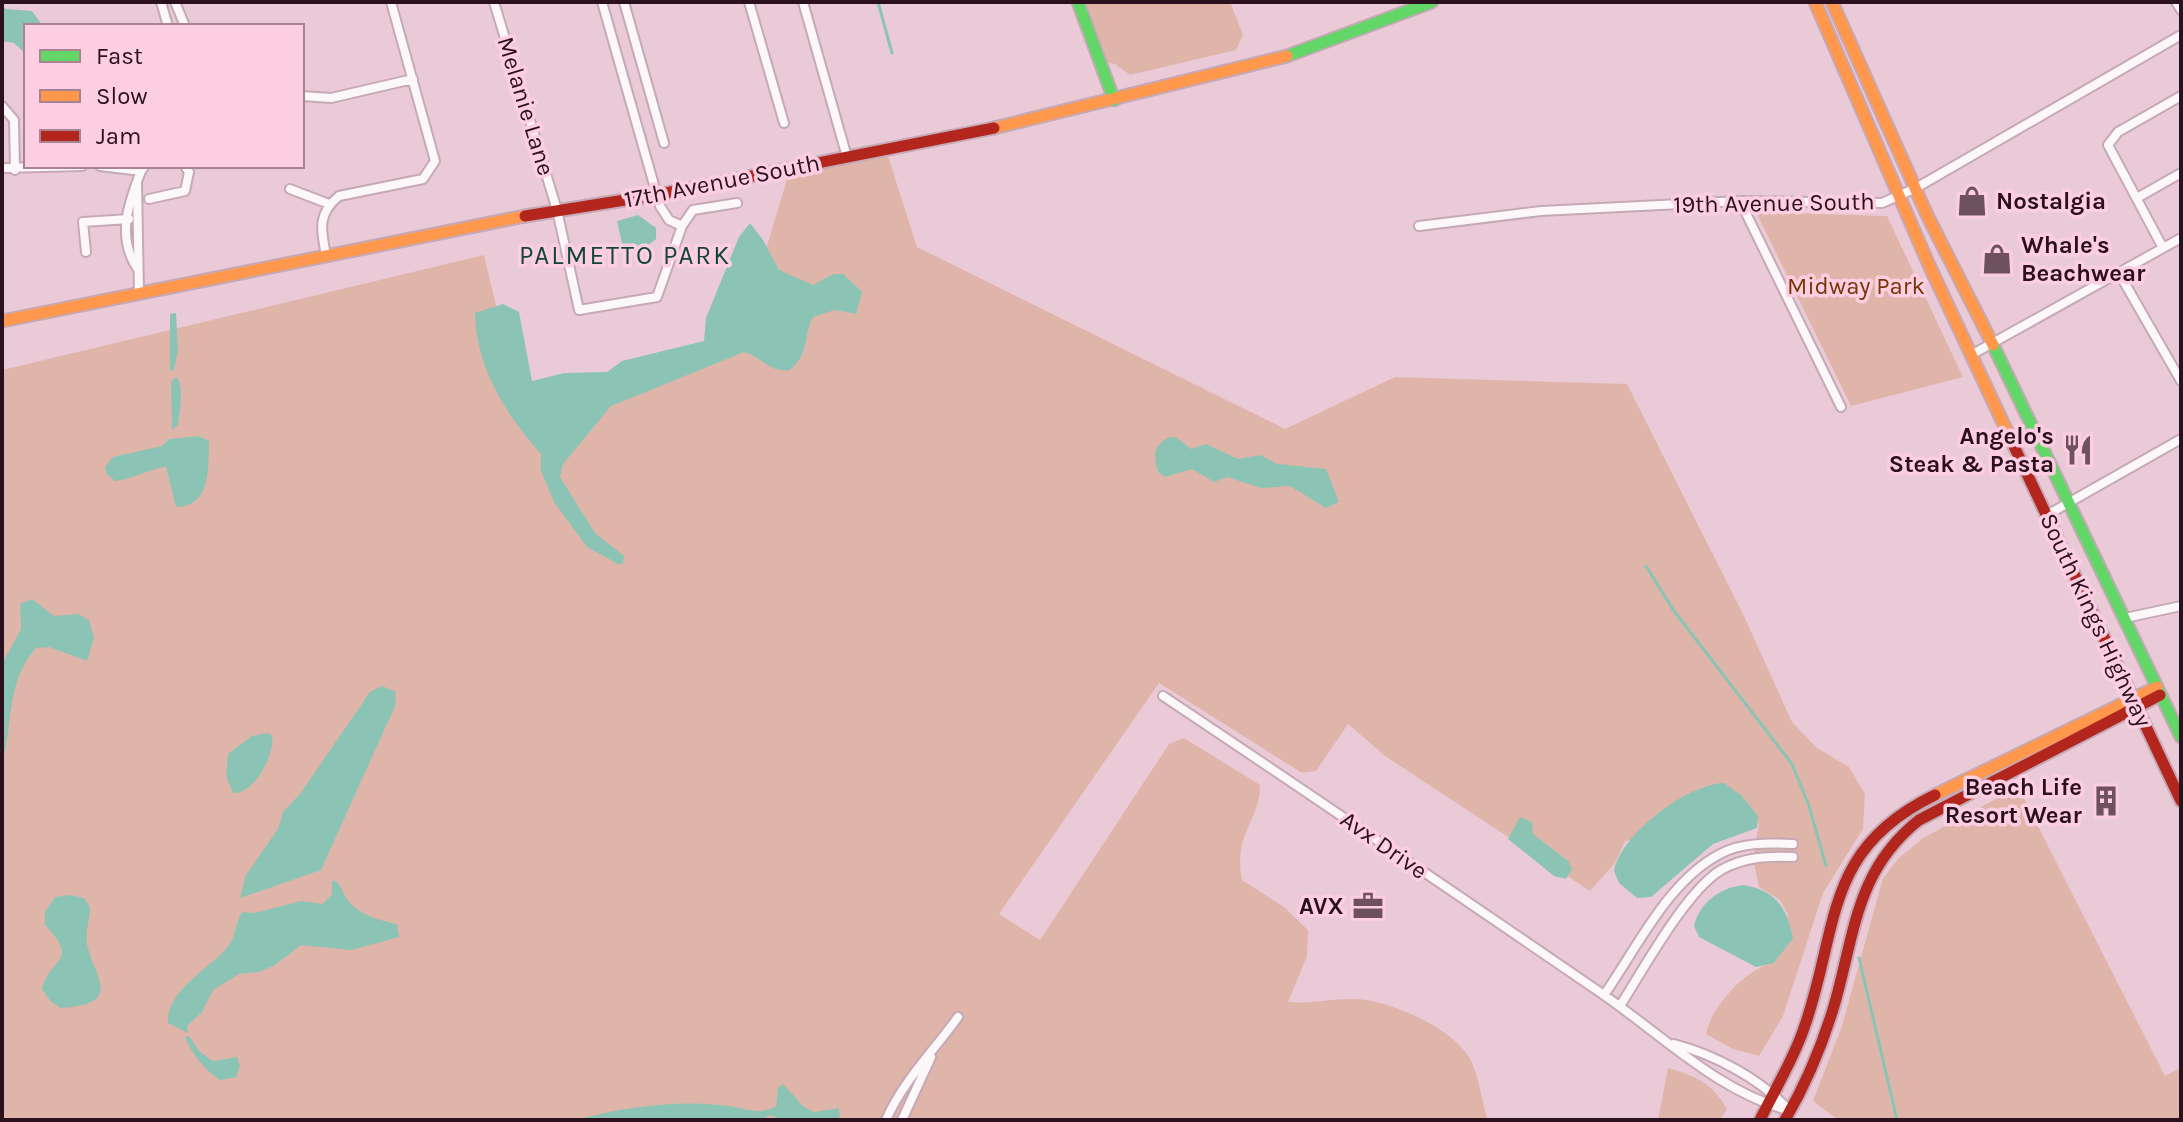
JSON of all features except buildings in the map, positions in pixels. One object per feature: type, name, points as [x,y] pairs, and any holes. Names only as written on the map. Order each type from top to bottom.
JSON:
[{"type":"main road","points":[[1078,2],[1114,100]]},
{"type":"main road","name":"17th Avenue South","points":[[2,321],[557,210],[656,195],[1114,100],[1270,62],[1432,2]]},
{"type":"main road","name":"South Kings Highway","points":[[1815,2],[1971,355],[2181,801]]},
{"type":"main road","name":"South Kings Highway","points":[[1832,2],[1916,188],[2181,737]]},
{"type":"main road","points":[[1788,1116],[1830,1020],[1861,892],[1876,863],[1892,842],[1919,820],[2158,691]]},
{"type":"main road","points":[[1760,1120],[1772,1100],[1814,999],[1844,880],[1870,838],[1909,807],[2134,704]]},
{"type":"street","points":[[161,2],[167,24]]},
{"type":"street","points":[[175,2],[184,24]]},
{"type":"street","points":[[326,255],[321,230],[322,215],[339,196],[423,179],[429,173],[434,152],[391,2]]},
{"type":"street","name":"Melanie Lane","points":[[494,2],[557,210],[579,310],[657,297],[682,226]]},
{"type":"street","points":[[602,2],[656,195],[669,220],[682,226],[693,210],[737,203]]},
{"type":"street","points":[[624,2],[664,143]]},
{"type":"street","points":[[749,2],[784,123]]},
{"type":"street","points":[[803,2],[847,157]]},
{"type":"street","points":[[2176,2],[2181,10]]},
{"type":"street","name":"19th Avenue South","points":[[1419,226],[1541,211],[1740,201],[1872,204],[1916,188],[2181,35]]},
{"type":"street","points":[[304,96],[331,98],[413,79]]},
{"type":"street","points":[[2163,248],[2111,154],[2109,141],[2118,132],[2181,96]]},
{"type":"street","points":[[2,106],[14,120],[15,170]]},
{"type":"street","points":[[2,168],[48,168]]},
{"type":"street","points":[[137,268],[128,255],[125,219],[143,168]]},
{"type":"street","points":[[149,199],[185,191],[189,172],[186,168]]},
{"type":"street","points":[[2137,198],[2181,173]]},
{"type":"street","points":[[137,182],[136,218],[141,253],[137,268],[139,292]]},
{"type":"street","points":[[290,189],[329,204]]},
{"type":"street","points":[[1740,201],[1841,407]]},
{"type":"street","points":[[86,252],[83,222],[136,218]]},
{"type":"street","points":[[1971,355],[2120,275],[2181,238]]},
{"type":"street","points":[[2120,275],[2181,381]]},
{"type":"street","points":[[2047,515],[2068,500],[2181,439]]},
{"type":"street","points":[[2125,618],[2181,606]]},
{"type":"street","name":"Avx Drive","points":[[1163,696],[1620,1006],[1674,1044],[1690,1060],[1772,1100],[1788,1116]]},
{"type":"street","points":[[1604,995],[1671,899],[1697,869],[1722,853],[1745,845],[1793,844]]},
{"type":"street","points":[[1620,1006],[1684,908],[1718,872],[1762,856],[1793,857]]},
{"type":"street","points":[[1671,899],[1684,908]]},
{"type":"street","points":[[902,1120],[933,1053],[958,1017]]},
{"type":"street","points":[[1674,1044],[1696,1050],[1772,1100]]},
{"type":"street","points":[[886,1120],[912,1073],[933,1053]]},
{"type":"green space","points":[[1078,2],[1230,2],[1243,35],[1236,50],[1130,75],[1115,64],[1100,61]]},
{"type":"green space","points":[[886,150],[917,247],[1285,429],[1395,377],[1627,384],[1743,614],[1792,722],[1817,748],[1849,767],[1865,794],[1863,829],[1823,893],[1783,1016],[1759,1056],[1733,1049],[1706,1034],[1715,1012],[1731,990],[1752,973],[1774,962],[1788,915],[1780,900],[1759,887],[1753,858],[1759,823],[1625,841],[1615,863],[1590,891],[1385,756],[1348,724],[1316,771],[1302,773],[1159,683],[999,914],[1040,940],[1169,744],[1184,738],[1260,785],[1256,809],[1241,851],[1242,880],[1284,907],[1308,930],[1307,956],[1288,1002],[1370,1001],[1403,1011],[1437,1028],[1463,1049],[1471,1061],[1488,1120],[2,1120],[2,370],[484,255],[520,406],[736,350],[790,169]]},
{"type":"green space","name":"Midway Park","points":[[1756,212],[1887,216],[1963,377],[1851,406]]},
{"type":"green space","points":[[2018,787],[2165,1076],[2181,1068],[2181,1120],[1838,1120],[1813,1101],[1842,1026],[1883,878],[1899,858],[1923,838]]},
{"type":"green space","points":[[1668,1068],[1695,1078],[1715,1093],[1727,1109],[1720,1120],[1658,1120]]},
{"type":"shaded area","points":[[2,5],[6,9],[32,11],[42,24],[24,24],[24,52],[14,43],[2,41]]},
{"type":"shaded area","points":[[638,215],[656,228],[656,239],[647,246],[623,248],[617,221]]},
{"type":"shaded area","points":[[750,223],[779,270],[813,285],[833,274],[843,274],[862,292],[856,314],[835,310],[813,317],[801,357],[790,370],[776,369],[744,352],[611,406],[563,464],[560,477],[595,533],[624,556],[623,564],[618,564],[587,547],[554,502],[541,471],[541,454],[516,423],[487,371],[475,313],[503,304],[519,312],[532,381],[564,373],[607,372],[622,361],[704,341],[706,318],[739,237]]},
{"type":"shaded area","points":[[176,313],[178,350],[174,370],[170,371],[170,314]]},
{"type":"shaded area","points":[[177,377],[180,407],[178,425],[172,430],[171,381]]},
{"type":"shaded area","points":[[199,436],[209,441],[208,473],[202,493],[188,505],[176,507],[166,467],[115,481],[106,473],[105,467],[113,457],[162,446],[169,439]]},
{"type":"shaded area","points":[[1170,437],[1177,438],[1191,449],[1206,444],[1238,459],[1260,455],[1277,464],[1326,469],[1339,502],[1326,508],[1290,486],[1261,488],[1227,477],[1214,482],[1192,469],[1165,477],[1158,472],[1155,456],[1160,443]]},
{"type":"shaded area","points":[[32,599],[54,616],[78,614],[89,620],[94,638],[87,661],[49,647],[36,648],[26,661],[15,689],[2,765],[2,664],[21,629],[20,604]]},
{"type":"shaded area","points":[[382,686],[396,692],[395,706],[321,870],[240,898],[246,875],[278,829],[283,812],[300,794],[370,692]]},
{"type":"shaded area","points":[[272,735],[271,751],[262,771],[249,787],[233,793],[226,776],[228,754],[252,736]]},
{"type":"shaded area","points":[[1724,783],[1741,795],[1758,816],[1757,828],[1713,844],[1651,897],[1637,898],[1619,883],[1614,871],[1619,857],[1642,828],[1657,814],[1692,792]]},
{"type":"shaded area","points":[[1520,817],[1532,822],[1533,834],[1568,861],[1572,869],[1566,879],[1554,876],[1508,839]]},
{"type":"shaded area","points":[[332,880],[340,885],[357,909],[376,919],[397,924],[399,937],[351,950],[301,945],[275,965],[259,972],[239,974],[213,990],[202,1012],[187,1026],[188,1033],[168,1023],[174,1000],[229,945],[242,912],[255,913],[301,901],[323,904],[332,894]]},
{"type":"shaded area","points":[[1743,885],[1772,896],[1787,918],[1793,938],[1774,963],[1756,967],[1699,937],[1694,926],[1706,903],[1726,889]]},
{"type":"shaded area","points":[[69,895],[84,898],[90,907],[87,944],[101,986],[93,1001],[61,1008],[51,1002],[42,989],[62,953],[61,946],[45,925],[45,912],[55,897]]},
{"type":"shaded area","points":[[189,1036],[199,1051],[213,1061],[237,1057],[240,1066],[236,1077],[220,1080],[209,1072],[191,1049],[185,1037]]},
{"type":"shaded area","points":[[783,1084],[804,1107],[814,1112],[839,1108],[840,1120],[781,1120],[770,1115],[761,1120],[576,1120],[612,1111],[671,1104],[770,1109],[776,1106],[778,1088]]},
{"type":"waterway","points":[[878,2],[892,53]]},
{"type":"waterway","points":[[1646,566],[1674,611],[1792,764],[1809,806],[1826,866]]},
{"type":"waterway","points":[[1859,958],[1897,1120]]},
{"type":"traffic: fast","points":[[1078,2],[1114,100]]},
{"type":"traffic: fast","points":[[1287,56],[1432,2]]},
{"type":"traffic: fast","points":[[1993,345],[2181,737]]},
{"type":"traffic: slow","points":[[1815,2],[1929,265],[2012,442]]},
{"type":"traffic: slow","points":[[1832,2],[1928,217],[1993,345]]},
{"type":"traffic: slow","points":[[994,128],[1287,56]]},
{"type":"traffic: slow","points":[[2,321],[525,216]]},
{"type":"traffic: slow","points":[[1935,795],[2157,687]]},
{"type":"traffic: jam","points":[[525,216],[656,195],[994,128]]},
{"type":"traffic: jam","points":[[2012,442],[2181,801]]},
{"type":"traffic: jam","points":[[1785,1120],[1807,1079],[1824,1036],[1860,905],[1882,860],[1898,840],[1919,820],[2160,695]]},
{"type":"traffic: jam","points":[[1760,1120],[1803,1031],[1840,895],[1853,867],[1871,841],[1898,817],[1935,795]]},
{"type":"place","name":"Nostalgia","points":[[1972,201]]},
{"type":"place","name":"Whale's Beachwear","points":[[1997,259]]},
{"type":"place","name":"Angelo's Steak & Pasta","points":[[2078,450]]},
{"type":"place","name":"Beach Life Resort Wear","points":[[2106,801]]},
{"type":"place","name":"AVX","points":[[1368,906]]},
{"type":"district","name":"PALMETTO PARK","points":[[625,255]]}]
